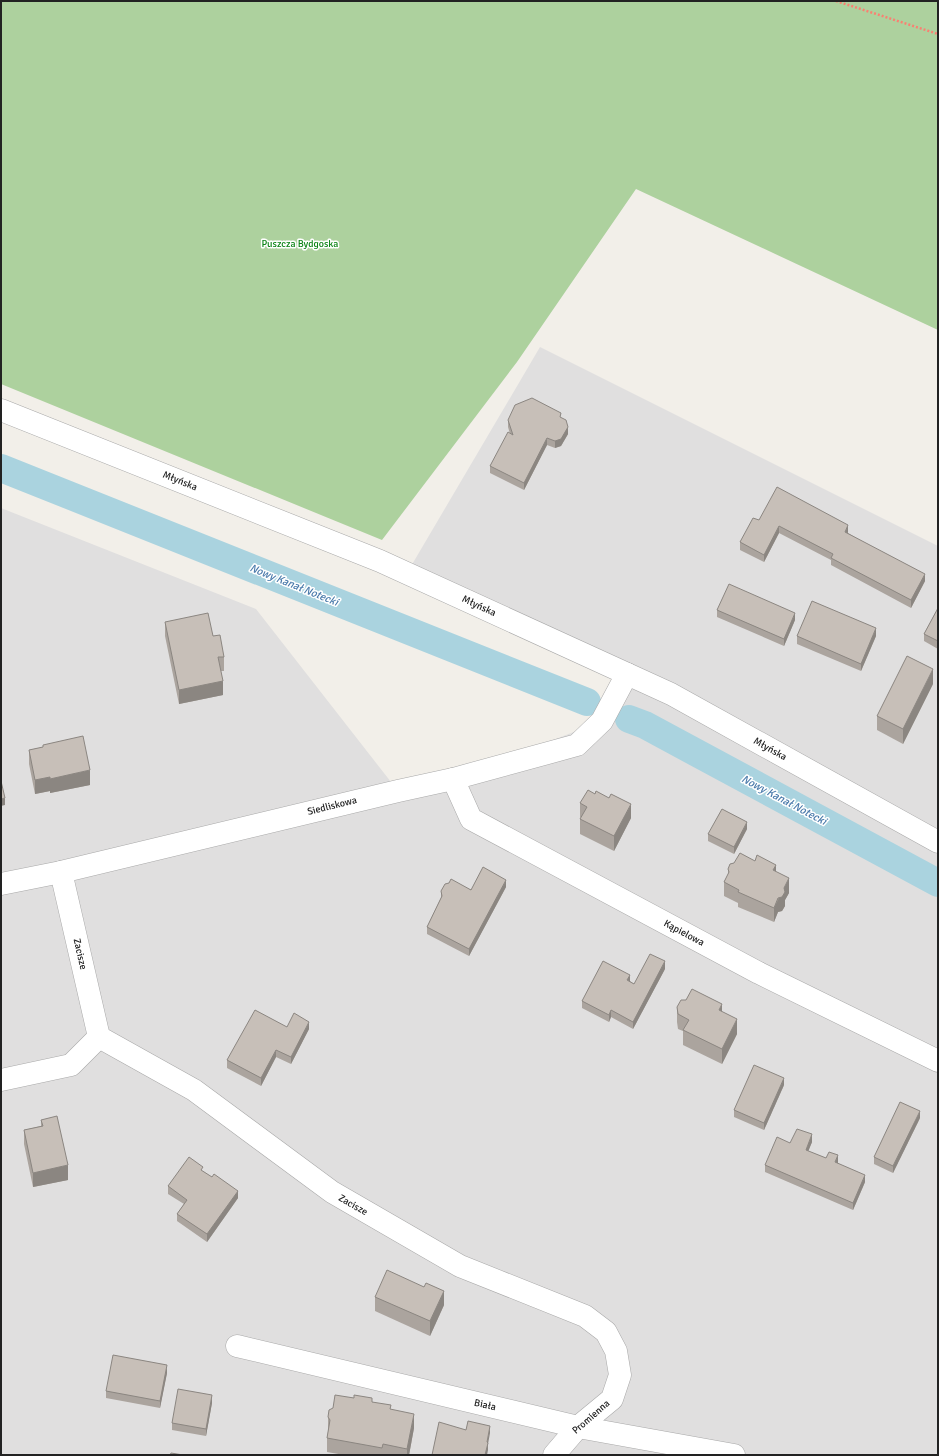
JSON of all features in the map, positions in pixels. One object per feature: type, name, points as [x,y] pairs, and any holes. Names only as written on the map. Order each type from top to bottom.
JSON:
[{"type":"street","name":"Młyńska","points":[[1,410],[380,562],[671,694],[938,842]]},
{"type":"street","name":"Siedliskowa","points":[[1,884],[61,872],[453,779],[578,745],[602,721],[626,674]]},
{"type":"street","name":"Kąpielowa","points":[[453,779],[471,819],[759,973],[938,1061]]},
{"type":"street","name":"Zacisze","points":[[61,872],[99,1037],[194,1090],[332,1192],[460,1266],[585,1316],[606,1332],[616,1351]]},
{"type":"street","points":[[1,1080],[71,1065],[99,1037]]},
{"type":"street","name":"Biała","points":[[237,1346],[578,1427],[734,1455]]},
{"type":"street","name":"Promienna","points":[[554,1455],[578,1427],[612,1399],[620,1375],[616,1351]]},
{"type":"path","points":[[836,1],[938,34]]},
{"type":"shaded area","points":[[540,347],[938,546],[938,1455],[1,1455],[1,508],[256,609],[398,791],[453,779],[602,721],[626,674],[407,573]]},
{"type":"green space","name":"Puszcza Bydgoska","points":[[1,1],[938,1],[938,330],[636,189],[517,362],[382,540],[1,384]]},
{"type":"building","points":[[532,398],[561,413],[560,417],[566,420],[568,427],[561,439],[555,441],[547,438],[524,483],[490,466],[508,432],[513,435],[508,420],[515,405]]},
{"type":"building","points":[[777,487],[848,525],[845,532],[925,574],[911,600],[831,558],[833,554],[779,526],[764,555],[740,542],[753,518],[759,520]]},
{"type":"building","points":[[729,584],[795,613],[784,639],[717,610]]},
{"type":"building","points":[[812,601],[876,628],[861,664],[797,636]]},
{"type":"building","points":[[938,608],[938,641],[924,634]]},
{"type":"building","points":[[208,613],[213,636],[220,635],[224,657],[218,657],[223,681],[179,690],[165,622]]},
{"type":"building","points":[[907,656],[933,669],[903,729],[877,716]]},
{"type":"building","points":[[83,736],[90,770],[50,779],[50,777],[35,780],[29,750],[43,747],[43,745]]},
{"type":"building","points":[[1,781],[5,798],[1,799]]},
{"type":"building","points":[[588,790],[595,794],[596,791],[609,798],[611,794],[631,804],[614,836],[580,819],[587,807],[580,803]]},
{"type":"building","points":[[722,809],[747,822],[734,847],[708,834]]},
{"type":"building","points":[[740,853],[755,861],[757,855],[776,865],[773,870],[789,878],[784,888],[785,892],[782,897],[778,898],[774,908],[738,892],[739,890],[724,882],[729,872],[728,869],[730,864],[734,863]]},
{"type":"building","points":[[483,867],[506,880],[469,949],[427,927],[442,896],[441,891],[445,884],[449,883],[451,879],[471,890]]},
{"type":"building","points":[[650,954],[665,961],[633,1022],[611,1010],[609,1015],[582,1001],[603,961],[630,975],[627,980],[634,984]]},
{"type":"building","points":[[692,989],[722,1004],[719,1010],[737,1019],[722,1049],[683,1030],[689,1020],[678,1014],[677,1007],[681,1000],[686,1000]]},
{"type":"building","points":[[255,1010],[287,1027],[294,1013],[309,1022],[291,1057],[276,1050],[261,1078],[227,1060]]},
{"type":"building","points":[[754,1065],[784,1078],[764,1123],[734,1110]]},
{"type":"building","points":[[900,1102],[920,1111],[893,1166],[874,1157]]},
{"type":"building","points":[[57,1116],[68,1165],[33,1173],[24,1130],[43,1126],[41,1120]]},
{"type":"building","points":[[797,1129],[812,1134],[806,1150],[826,1158],[829,1152],[838,1155],[835,1162],[865,1175],[853,1203],[765,1165],[777,1137],[790,1143]]},
{"type":"building","points":[[189,1157],[203,1167],[201,1170],[212,1177],[214,1174],[238,1191],[207,1234],[177,1214],[187,1200],[168,1186]]},
{"type":"building","points":[[387,1270],[424,1287],[426,1283],[444,1291],[430,1321],[375,1297]]},
{"type":"building","points":[[113,1355],[167,1365],[160,1401],[106,1391]]},
{"type":"building","points":[[178,1389],[212,1395],[206,1429],[172,1423]]},
{"type":"building","points":[[335,1395],[354,1398],[354,1395],[372,1398],[372,1402],[391,1405],[390,1409],[414,1414],[407,1449],[383,1444],[382,1448],[327,1438],[330,1420],[328,1417],[329,1410],[333,1408]]},
{"type":"building","points":[[468,1421],[490,1426],[485,1455],[432,1455],[439,1422],[466,1430]]},
{"type":"building","points":[[171,1453],[183,1455],[170,1455]]},
{"type":"waterway","name":"Nowy Kanał Notecki","points":[[1,468],[587,702]]},
{"type":"waterway","name":"Nowy Kanał Notecki","points":[[629,719],[645,725],[938,883]]}]
